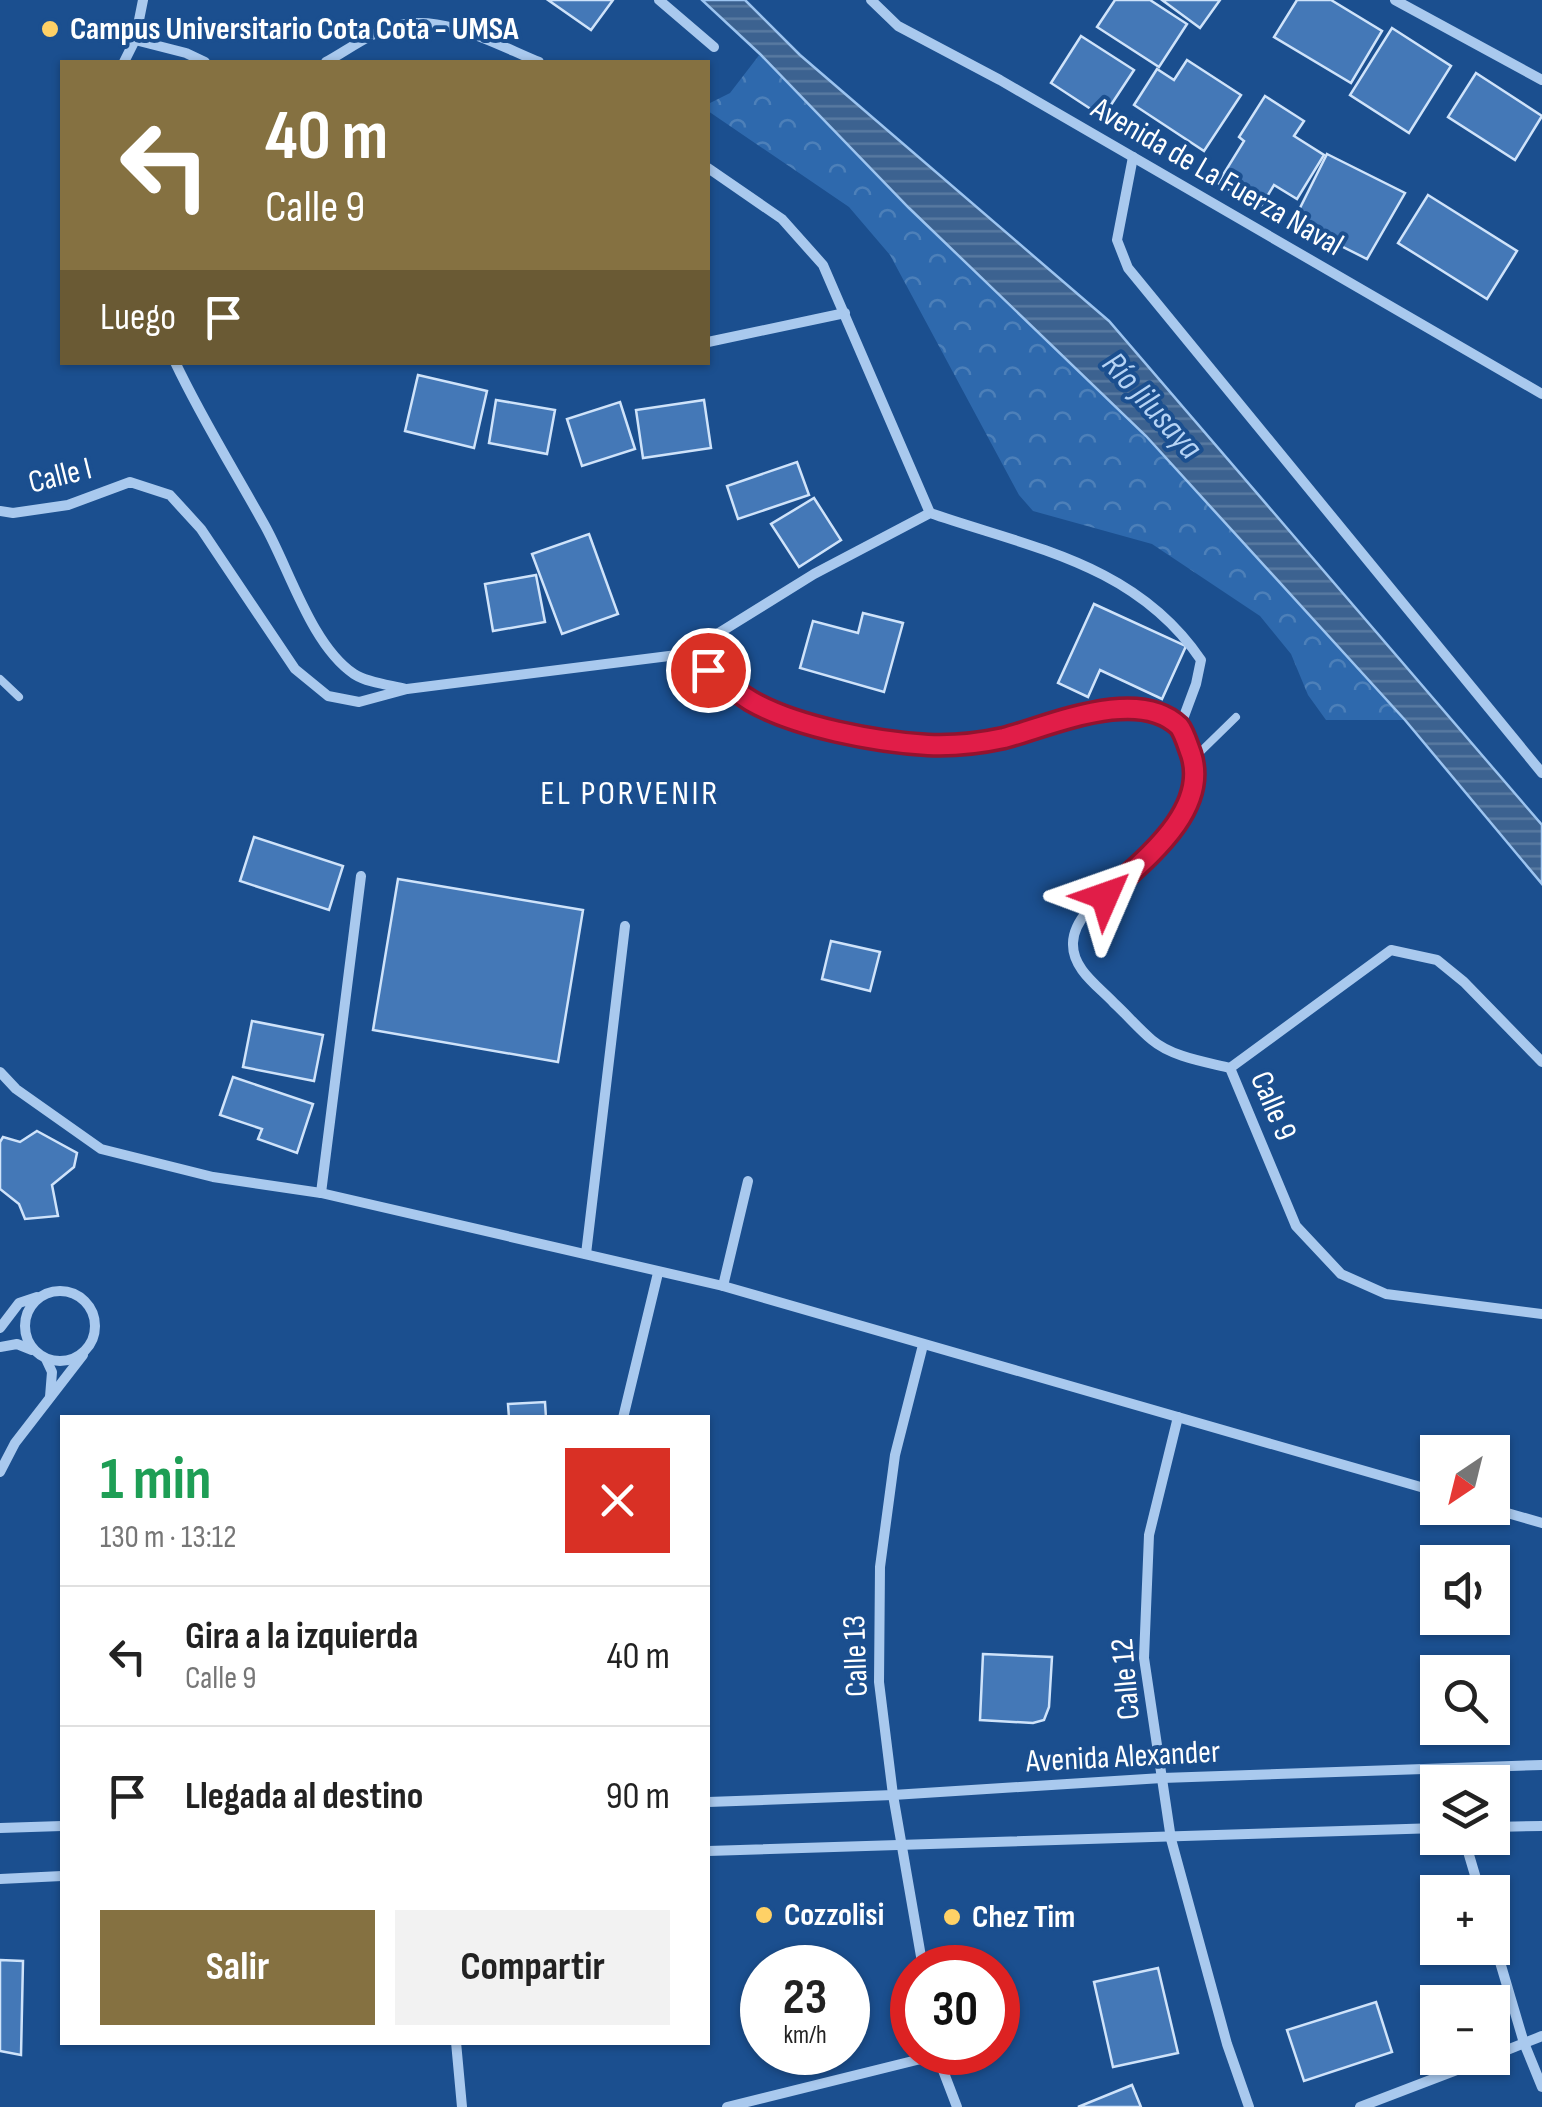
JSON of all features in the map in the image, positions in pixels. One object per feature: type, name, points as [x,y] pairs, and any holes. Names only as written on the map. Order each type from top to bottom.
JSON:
[{"type":"street","points":[[125,60],[135,40],[143,0]]},
{"type":"street","points":[[659,0],[714,47]]},
{"type":"street","name":"Avenida de La Fuerza Naval","points":[[871,0],[898,26],[1000,80],[1542,394]]},
{"type":"street","points":[[1395,0],[1542,80]]},
{"type":"street","points":[[330,60],[379,32],[415,23],[458,30],[534,60]]},
{"type":"street","points":[[135,40],[200,60]]},
{"type":"street","points":[[1133,157],[1117,240],[1128,268],[1542,773]]},
{"type":"street","points":[[710,169],[782,219],[823,265],[930,513]]},
{"type":"street","points":[[710,342],[845,312]]},
{"type":"street","points":[[177,365],[206,426],[265,526],[304,605],[332,653],[356,676],[407,689],[685,654],[814,574],[930,513],[1070,557],[1122,583],[1182,633],[1200,660],[1196,684],[1180,727]]},
{"type":"street","name":"Calle I","points":[[0,511],[12,513],[68,505],[130,482],[170,495],[201,529],[294,669],[328,696],[360,702],[407,689]]},
{"type":"street","points":[[685,654],[753,702],[832,731],[930,745],[1000,739],[1070,717],[1127,708],[1155,713],[1180,727],[1193,759]]},
{"type":"street","name":"Calle 9","points":[[1193,759],[1193,785],[1181,818],[1079,920],[1073,944],[1080,969],[1155,1043],[1199,1061],[1230,1068],[1296,1226],[1341,1274],[1386,1294],[1542,1314]]},
{"type":"street","points":[[321,1193],[361,876]]},
{"type":"street","points":[[586,1254],[626,926]]},
{"type":"street","points":[[1230,1068],[1391,950],[1437,960],[1464,982],[1542,1062]]},
{"type":"street","points":[[0,1072],[16,1089],[101,1150],[213,1177],[321,1193],[723,1286],[1420,1487]]},
{"type":"street","points":[[723,1286],[748,1181]]},
{"type":"street","points":[[624,1415],[658,1272]]},
{"type":"street","points":[[0,1328],[18,1304],[47,1294],[70,1292],[89,1305],[96,1327],[88,1348],[15,1443],[0,1472]]},
{"type":"street","points":[[47,1294],[30,1309],[26,1320],[30,1343],[52,1372],[50,1398]]},
{"type":"street","points":[[0,1347],[18,1344],[42,1356],[69,1360],[88,1348]]},
{"type":"street","name":"Calle 13","points":[[919,1945],[892,1795],[879,1682],[880,1568],[895,1455],[924,1345]]},
{"type":"street","name":"Calle 12","points":[[1178,1417],[1149,1536],[1144,1658],[1170,1839],[1227,2044],[1249,2107]]},
{"type":"street","points":[[1510,1514],[1542,1523]]},
{"type":"street","name":"Avenida Alexander","points":[[710,1802],[1162,1778],[1542,1764]]},
{"type":"street","points":[[0,1828],[60,1826]]},
{"type":"street","points":[[1510,1827],[1542,1826]]},
{"type":"street","points":[[710,1851],[1420,1829]]},
{"type":"street","points":[[0,1878],[60,1876]]},
{"type":"street","points":[[1501,1965],[1524,2044],[1542,2087]]},
{"type":"street","points":[[1510,2049],[1542,2036]]},
{"type":"street","points":[[456,2045],[462,2107]]},
{"type":"street","points":[[727,2107],[890,2066]]},
{"type":"street","points":[[945,2075],[957,2107]]},
{"type":"street","points":[[1360,2107],[1443,2075]]},
{"type":"lane","points":[[0,678],[18,697]]},
{"type":"lane","points":[[1193,759],[1236,717]]},
{"type":"green space","points":[[760,54],[909,208],[1146,436],[1405,720],[1326,720],[1308,695],[1291,654],[1260,616],[1152,544],[1033,511],[1019,495],[890,255],[849,207],[710,112],[710,103],[730,93]]},
{"type":"water","name":"Río Jilusaya","points":[[702,0],[745,0],[800,55],[1109,321],[1542,825],[1542,884],[1405,720],[1146,436],[909,208],[760,54]]},
{"type":"building","points":[[548,0],[613,0],[591,30]]},
{"type":"building","points":[[1115,0],[1150,0],[1187,24],[1159,67],[1097,27]]},
{"type":"building","points":[[1162,0],[1220,0],[1200,28]]},
{"type":"building","points":[[1297,0],[1331,0],[1382,31],[1351,83],[1274,37]]},
{"type":"building","points":[[1392,28],[1451,66],[1409,133],[1350,95]]},
{"type":"building","points":[[1081,36],[1134,70],[1103,117],[1051,83]]},
{"type":"building","points":[[1187,60],[1241,95],[1204,151],[1134,105],[1157,69],[1174,80]]},
{"type":"building","points":[[1476,73],[1542,116],[1515,160],[1448,117]]},
{"type":"building","points":[[1265,96],[1304,121],[1294,136],[1324,155],[1297,199],[1274,185],[1260,208],[1218,183],[1244,141],[1239,137]]},
{"type":"building","points":[[1327,154],[1405,193],[1367,259],[1293,222]]},
{"type":"building","points":[[1428,195],[1517,251],[1487,299],[1398,243]]},
{"type":"building","points":[[418,375],[487,391],[474,448],[405,431]]},
{"type":"building","points":[[496,400],[555,410],[547,454],[489,443]]},
{"type":"building","points":[[704,400],[711,448],[643,458],[636,410]]},
{"type":"building","points":[[620,402],[635,449],[582,466],[567,419]]},
{"type":"building","points":[[797,462],[809,495],[738,519],[727,486]]},
{"type":"building","points":[[814,498],[841,540],[799,567],[771,524]]},
{"type":"building","points":[[589,534],[618,614],[562,634],[532,554]]},
{"type":"building","points":[[536,575],[545,622],[493,631],[485,584]]},
{"type":"building","points":[[1094,604],[1186,646],[1162,699],[1100,670],[1088,697],[1058,683]]},
{"type":"building","points":[[863,613],[903,623],[884,692],[800,668],[813,621],[858,633]]},
{"type":"building","points":[[254,837],[343,866],[329,910],[240,881]]},
{"type":"building","points":[[398,879],[583,910],[558,1062],[373,1030]]},
{"type":"building","points":[[831,941],[880,952],[870,991],[822,979]]},
{"type":"building","points":[[252,1021],[323,1035],[314,1081],[243,1067]]},
{"type":"building","points":[[233,1077],[313,1104],[297,1153],[258,1139],[262,1129],[220,1115]]},
{"type":"building","points":[[37,1131],[77,1153],[74,1167],[52,1185],[58,1216],[25,1219],[19,1204],[0,1189],[0,1142],[3,1137],[20,1142]]},
{"type":"building","points":[[545,1402],[546,1415],[509,1415],[508,1404]]},
{"type":"building","points":[[983,1654],[1052,1657],[1049,1707],[1044,1720],[980,1720]]},
{"type":"building","points":[[0,1960],[23,1961],[21,2055],[0,2051]]},
{"type":"building","points":[[1158,1968],[1178,2053],[1113,2067],[1094,1982]]},
{"type":"building","points":[[1376,2002],[1392,2052],[1304,2081],[1287,2030]]},
{"type":"building","points":[[1132,2085],[1141,2107],[1078,2107]]},
{"type":"place","name":"Campus Universitario Cota Cota - UMSA","points":[[50,29]]},
{"type":"place","name":"Cozzolisi","points":[[764,1915]]},
{"type":"place","name":"Chez Tim","points":[[952,1917]]},
{"type":"district","name":"EL PORVENIR","points":[[630,793]]},
{"type":"route","points":[[708,670],[753,702],[832,731],[930,745],[1000,739],[1070,717],[1127,708],[1155,713],[1180,727],[1193,759],[1193,785],[1181,818],[1105,896]]}]
